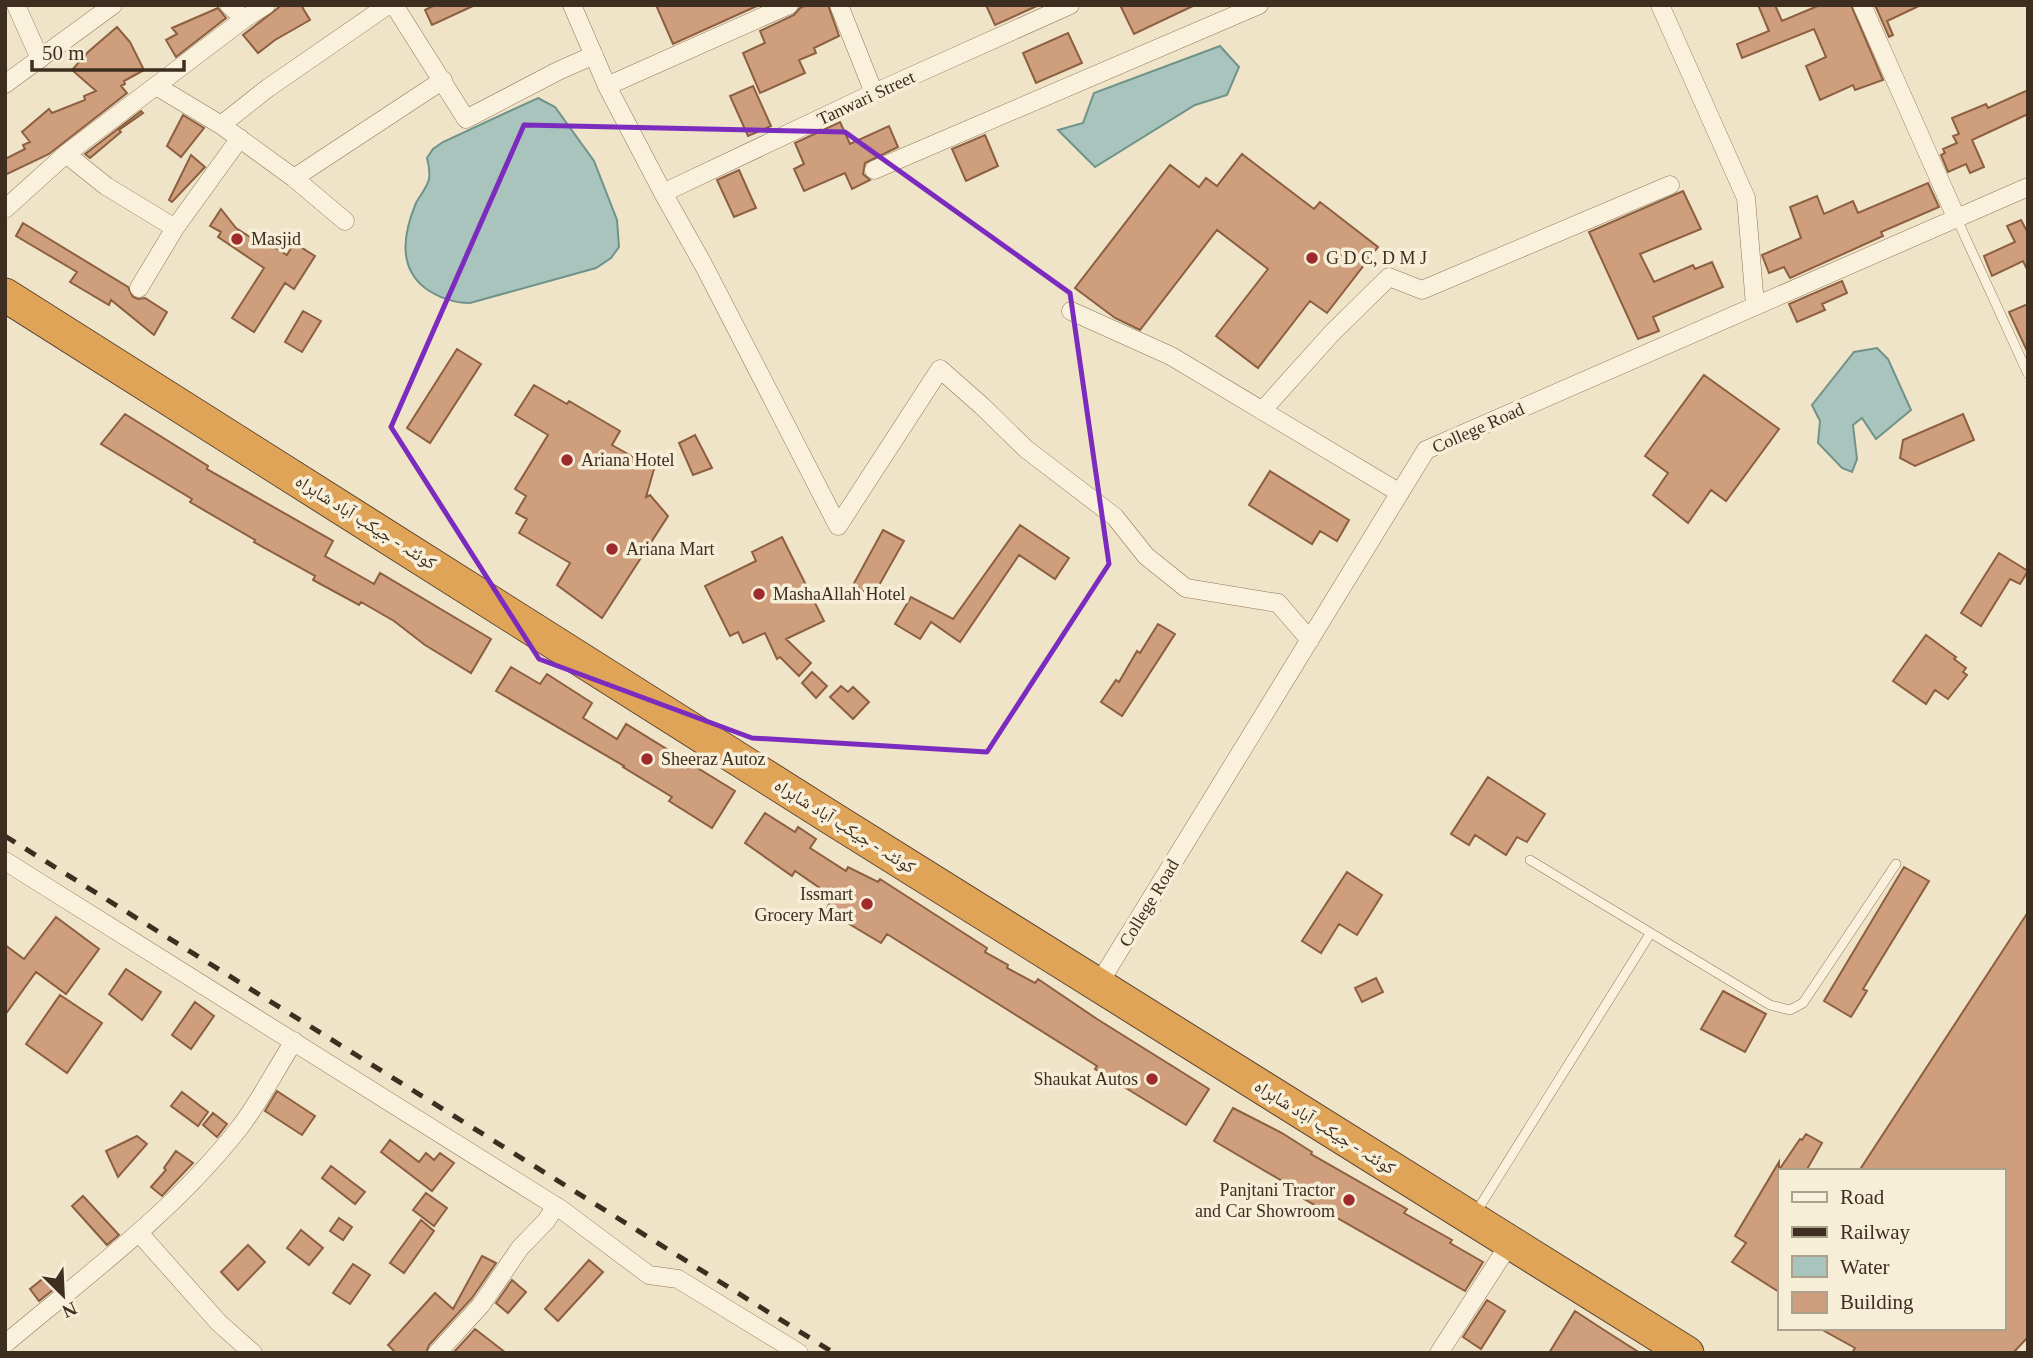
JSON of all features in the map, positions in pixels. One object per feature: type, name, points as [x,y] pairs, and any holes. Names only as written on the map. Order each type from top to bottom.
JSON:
[{"type":"highway","name":"کوئٹہ - جیکب آباد شاہراہ","points":[[5,295],[1681,1351]]},
{"type":"street","points":[[16,5],[40,59]]},
{"type":"street","points":[[5,84],[113,5]]},
{"type":"street","points":[[229,5],[244,19]]},
{"type":"street","points":[[5,209],[66,155],[266,5]]},
{"type":"street","points":[[221,125],[268,88],[388,5]]},
{"type":"street","points":[[394,5],[466,119],[594,55]]},
{"type":"street","points":[[572,5],[607,86],[703,264],[838,526],[940,369],[1026,449],[1115,517],[1146,556],[1186,588],[1279,603],[1310,640]]},
{"type":"street","points":[[607,86],[789,5]]},
{"type":"street","points":[[839,5],[874,93]]},
{"type":"street","name":"Tanwari Street","points":[[663,193],[874,93],[1070,5]]},
{"type":"street","points":[[874,170],[1259,5]]},
{"type":"street","points":[[1660,5],[1746,198],[1755,305]]},
{"type":"street","points":[[1862,5],[1956,217]]},
{"type":"street","points":[[294,178],[443,80]]},
{"type":"street","points":[[158,87],[240,138],[294,178],[345,221]]},
{"type":"street","points":[[139,288],[175,228],[240,138]]},
{"type":"street","points":[[66,155],[106,186],[175,228]]},
{"type":"street","points":[[1262,411],[1332,333],[1389,277],[1422,290],[1670,185]]},
{"type":"street","name":"College Road","points":[[1098,985],[1426,450],[2028,187]]},
{"type":"street","points":[[1071,311],[1171,356],[1400,493]]},
{"type":"street","points":[[5,861],[556,1206],[649,1275],[678,1279],[799,1353]]},
{"type":"street","points":[[5,1344],[140,1234],[200,1175],[242,1125],[294,1041]]},
{"type":"street","points":[[438,1353],[481,1305],[520,1248],[546,1221],[556,1206]]},
{"type":"street","points":[[140,1234],[219,1323],[253,1353]]},
{"type":"street","points":[[1439,1353],[1510,1243]]},
{"type":"lane","points":[[1956,217],[2028,374]]},
{"type":"lane","points":[[1530,860],[1770,1005],[1790,1010],[1803,1003],[1896,864]]},
{"type":"lane","points":[[1472,1219],[1650,934]]},
{"type":"highlighted area","points":[[524,125],[845,132],[1070,293],[1109,564],[987,752],[752,738],[539,659],[391,427]]},
{"type":"water","points":[[1220,46],[1239,67],[1227,95],[1195,105],[1095,167],[1058,130],[1083,123],[1094,93]]},
{"type":"water","points":[[538,98],[555,107],[594,161],[617,220],[619,247],[611,258],[596,268],[470,303],[452,301],[436,295],[425,288],[410,270],[406,248],[408,225],[429,179],[427,158],[433,149],[443,142]]},
{"type":"water","points":[[1877,348],[1888,359],[1911,410],[1876,439],[1862,418],[1853,425],[1857,459],[1852,472],[1842,468],[1818,443],[1820,421],[1812,405],[1854,352]]},
{"type":"building","points":[[282,5],[301,5],[310,20],[258,53],[243,35]]},
{"type":"building","points":[[435,5],[475,5],[432,25],[425,10]]},
{"type":"building","points":[[656,5],[759,5],[673,44]]},
{"type":"building","points":[[806,5],[828,5],[839,36],[814,48],[816,53],[799,60],[805,73],[760,93],[743,53],[765,43],[760,31],[794,15]]},
{"type":"building","points":[[986,5],[1039,5],[995,25]]},
{"type":"building","points":[[1120,5],[1195,5],[1134,34]]},
{"type":"building","points":[[1758,5],[1775,5],[1782,21],[1820,5],[1851,5],[1883,80],[1855,90],[1853,85],[1820,100],[1806,66],[1826,57],[1814,29],[1742,58],[1737,44],[1769,31]]},
{"type":"building","points":[[1875,5],[1921,5],[1887,21],[1893,35],[1889,37]]},
{"type":"building","points":[[218,8],[226,18],[176,57],[166,40],[177,34],[172,28]]},
{"type":"building","points":[[117,27],[130,42],[144,70],[124,81],[125,84],[121,86],[127,93],[49,154],[5,175],[5,159],[25,149],[23,145],[30,142],[22,132],[49,109],[52,113],[85,100],[84,96],[96,91],[72,70]]},
{"type":"building","points":[[1068,33],[1082,63],[1036,83],[1023,53]]},
{"type":"building","points":[[753,86],[771,126],[748,136],[730,96]]},
{"type":"building","points":[[2028,90],[2028,114],[1972,140],[1984,167],[1970,173],[1966,164],[1948,172],[1941,155],[1945,153],[1943,149],[1957,143],[1953,136],[1959,134],[1952,118],[1986,104],[1988,108]]},
{"type":"building","points":[[141,111],[143,113],[119,130],[121,132],[90,158],[85,154]]},
{"type":"building","points":[[183,115],[204,128],[181,157],[167,146]]},
{"type":"building","points":[[840,122],[850,144],[889,126],[898,147],[865,163],[863,174],[870,180],[852,189],[845,173],[804,191],[794,169],[804,164],[795,143]]},
{"type":"building","points":[[985,135],[998,166],[966,181],[952,149]]},
{"type":"building","name":"G D C, D M J","points":[[1242,154],[1314,209],[1320,202],[1378,247],[1327,313],[1310,301],[1258,368],[1216,336],[1268,269],[1217,230],[1140,330],[1115,318],[1075,288],[1170,165],[1199,187],[1206,178],[1217,186]]},
{"type":"building","points":[[191,155],[205,167],[172,202],[169,200]]},
{"type":"building","points":[[739,170],[756,208],[734,217],[717,180]]},
{"type":"building","points":[[1928,183],[1939,207],[1881,232],[1883,236],[1790,278],[1784,267],[1769,273],[1762,255],[1801,238],[1790,207],[1817,196],[1824,214],[1853,201],[1858,213]]},
{"type":"building","points":[[1683,191],[1701,229],[1640,254],[1654,282],[1693,265],[1695,269],[1712,262],[1723,287],[1653,317],[1659,331],[1638,339],[1589,232]]},
{"type":"building","points":[[221,209],[236,228],[264,246],[266,242],[287,255],[294,243],[315,256],[294,289],[285,283],[254,332],[232,318],[264,268],[218,237],[221,232],[210,226]]},
{"type":"building","points":[[2021,220],[2028,233],[2028,271],[2023,261],[1992,276],[1984,256],[2015,242],[2007,226]]},
{"type":"building","points":[[23,223],[128,287],[133,297],[145,298],[167,312],[154,335],[111,300],[109,305],[70,282],[77,272],[16,236]]},
{"type":"building","points":[[1842,281],[1847,293],[1822,304],[1825,310],[1797,322],[1789,304]]},
{"type":"building","points":[[2028,304],[2028,353],[2009,312]]},
{"type":"building","points":[[303,311],[321,321],[302,352],[285,342]]},
{"type":"building","points":[[457,349],[481,364],[430,443],[407,428]]},
{"type":"building","points":[[1704,375],[1779,429],[1726,501],[1711,490],[1688,523],[1653,495],[1668,473],[1645,456]]},
{"type":"building","points":[[534,385],[567,404],[569,401],[620,431],[612,445],[654,469],[646,497],[650,495],[668,516],[602,618],[557,585],[570,563],[519,533],[527,519],[516,513],[526,496],[515,489],[548,435],[515,415]]},
{"type":"building","points":[[125,414],[208,466],[207,469],[333,541],[325,556],[374,584],[380,573],[491,639],[471,673],[425,645],[394,621],[313,580],[315,576],[254,542],[255,540],[190,502],[192,499],[101,444]]},
{"type":"building","points":[[1963,414],[1974,440],[1915,466],[1900,458],[1903,440]]},
{"type":"building","points":[[695,435],[712,468],[693,475],[679,443]]},
{"type":"building","points":[[1270,471],[1349,520],[1337,541],[1320,531],[1312,544],[1249,505]]},
{"type":"building","points":[[1020,525],[1069,558],[1055,579],[1019,555],[960,642],[931,622],[920,639],[895,624],[911,597],[953,619]]},
{"type":"building","points":[[883,530],[904,541],[873,596],[853,585]]},
{"type":"building","name":"MashaAllah Hotel","points":[[782,537],[824,621],[786,639],[811,663],[799,676],[780,657],[777,659],[765,633],[743,643],[738,632],[730,636],[705,586],[756,561],[752,552]]},
{"type":"building","points":[[1999,553],[2028,571],[2020,584],[2010,579],[1981,626],[1961,613]]},
{"type":"building","points":[[1158,624],[1175,634],[1122,716],[1101,702],[1116,680],[1119,682],[1137,651],[1140,653]]},
{"type":"building","points":[[1926,635],[1956,657],[1954,659],[1966,668],[1963,672],[1967,675],[1948,699],[1935,690],[1926,704],[1893,681]]},
{"type":"building","points":[[511,667],[540,684],[547,674],[592,703],[583,718],[617,739],[626,724],[735,791],[712,828],[669,801],[672,797],[624,766],[496,691]]},
{"type":"building","points":[[812,672],[827,686],[816,698],[802,683]]},
{"type":"building","points":[[841,686],[848,692],[853,687],[869,702],[853,719],[830,697]]},
{"type":"building","points":[[1488,777],[1545,814],[1527,842],[1517,837],[1506,855],[1475,835],[1469,845],[1451,834]]},
{"type":"building","points":[[765,813],[795,832],[798,827],[816,839],[810,848],[846,871],[848,867],[878,882],[880,879],[987,948],[985,952],[1008,965],[1007,968],[1035,983],[1038,979],[1209,1089],[1186,1125],[887,934],[881,943],[826,910],[832,898],[830,895],[795,871],[792,876],[745,843]]},
{"type":"building","points":[[1904,867],[1929,881],[1863,989],[1867,991],[1851,1017],[1824,1001]]},
{"type":"building","points":[[1347,872],[1382,895],[1357,935],[1339,924],[1321,953],[1302,941]]},
{"type":"building","points":[[2028,912],[2028,1337],[2013,1353],[1852,1353],[1855,1348],[1823,1330],[2005,1330],[2005,1169],[1860,1169]]},
{"type":"building","points":[[56,917],[99,949],[66,994],[36,972],[5,1015],[5,945],[24,959]]},
{"type":"building","points":[[126,969],[161,992],[142,1020],[109,994]]},
{"type":"building","points":[[1376,978],[1383,992],[1362,1002],[1355,988]]},
{"type":"building","points":[[1723,991],[1766,1014],[1745,1052],[1701,1029]]},
{"type":"building","points":[[60,995],[102,1023],[67,1073],[26,1044]]},
{"type":"building","points":[[195,1002],[214,1016],[191,1049],[172,1035]]},
{"type":"building","points":[[277,1091],[315,1116],[302,1135],[265,1111]]},
{"type":"building","points":[[182,1092],[208,1112],[198,1126],[171,1106]]},
{"type":"building","points":[[1233,1108],[1282,1133],[1312,1152],[1311,1154],[1407,1209],[1404,1213],[1452,1240],[1450,1243],[1483,1262],[1465,1291],[1292,1192],[1294,1188],[1214,1141]]},
{"type":"building","points":[[213,1113],[227,1124],[217,1137],[203,1125]]},
{"type":"building","points":[[1806,1134],[1822,1143],[1807,1169],[1780,1169],[1800,1139]]},
{"type":"building","points":[[137,1136],[147,1144],[118,1177],[106,1151]]},
{"type":"building","points":[[390,1140],[419,1162],[426,1153],[434,1160],[440,1153],[454,1163],[432,1191],[381,1152]]},
{"type":"building","points":[[176,1151],[193,1163],[162,1196],[151,1187],[166,1170],[164,1168]]},
{"type":"building","points":[[1779,1162],[1778,1291],[1732,1262],[1746,1243],[1735,1236]]},
{"type":"building","points":[[331,1166],[365,1192],[355,1204],[322,1178]]},
{"type":"building","points":[[426,1193],[447,1208],[434,1226],[413,1210]]},
{"type":"building","points":[[83,1196],[119,1235],[107,1245],[72,1206]]},
{"type":"building","points":[[339,1218],[352,1227],[343,1240],[330,1231]]},
{"type":"building","points":[[421,1220],[434,1231],[404,1273],[390,1263]]},
{"type":"building","points":[[301,1230],[323,1248],[309,1265],[287,1248]]},
{"type":"building","points":[[248,1245],[265,1262],[238,1290],[221,1272]]},
{"type":"building","points":[[482,1256],[496,1263],[472,1298],[429,1345],[426,1353],[396,1353],[388,1345],[435,1293],[453,1309]]},
{"type":"building","points":[[589,1260],[603,1272],[558,1321],[545,1309]]},
{"type":"building","points":[[353,1264],[370,1275],[350,1304],[333,1293]]},
{"type":"building","points":[[45,1277],[54,1289],[39,1301],[30,1289]]},
{"type":"building","points":[[512,1280],[526,1292],[508,1313],[496,1303]]},
{"type":"building","points":[[1487,1300],[1505,1311],[1481,1349],[1463,1337]]},
{"type":"building","points":[[1575,1311],[1604,1330],[1640,1353],[1549,1353]]},
{"type":"building","points":[[475,1329],[506,1353],[453,1353]]},
{"type":"railway","points":[[5,836],[834,1353]]},
{"type":"place","name":"Masjid","points":[[237,239]]},
{"type":"place","name":"G D C, D M J","points":[[1312,258]]},
{"type":"place","name":"Ariana Hotel","points":[[567,460]]},
{"type":"place","name":"Ariana Mart","points":[[612,549]]},
{"type":"place","name":"MashaAllah Hotel","points":[[759,594]]},
{"type":"place","name":"Sheeraz Autoz","points":[[647,759]]},
{"type":"place","name":"Issmart Grocery Mart","points":[[867,904]]},
{"type":"place","name":"Shaukat Autos","points":[[1152,1079]]},
{"type":"place","name":"Panjtani Tractor and Car Showroom","points":[[1349,1200]]}]
